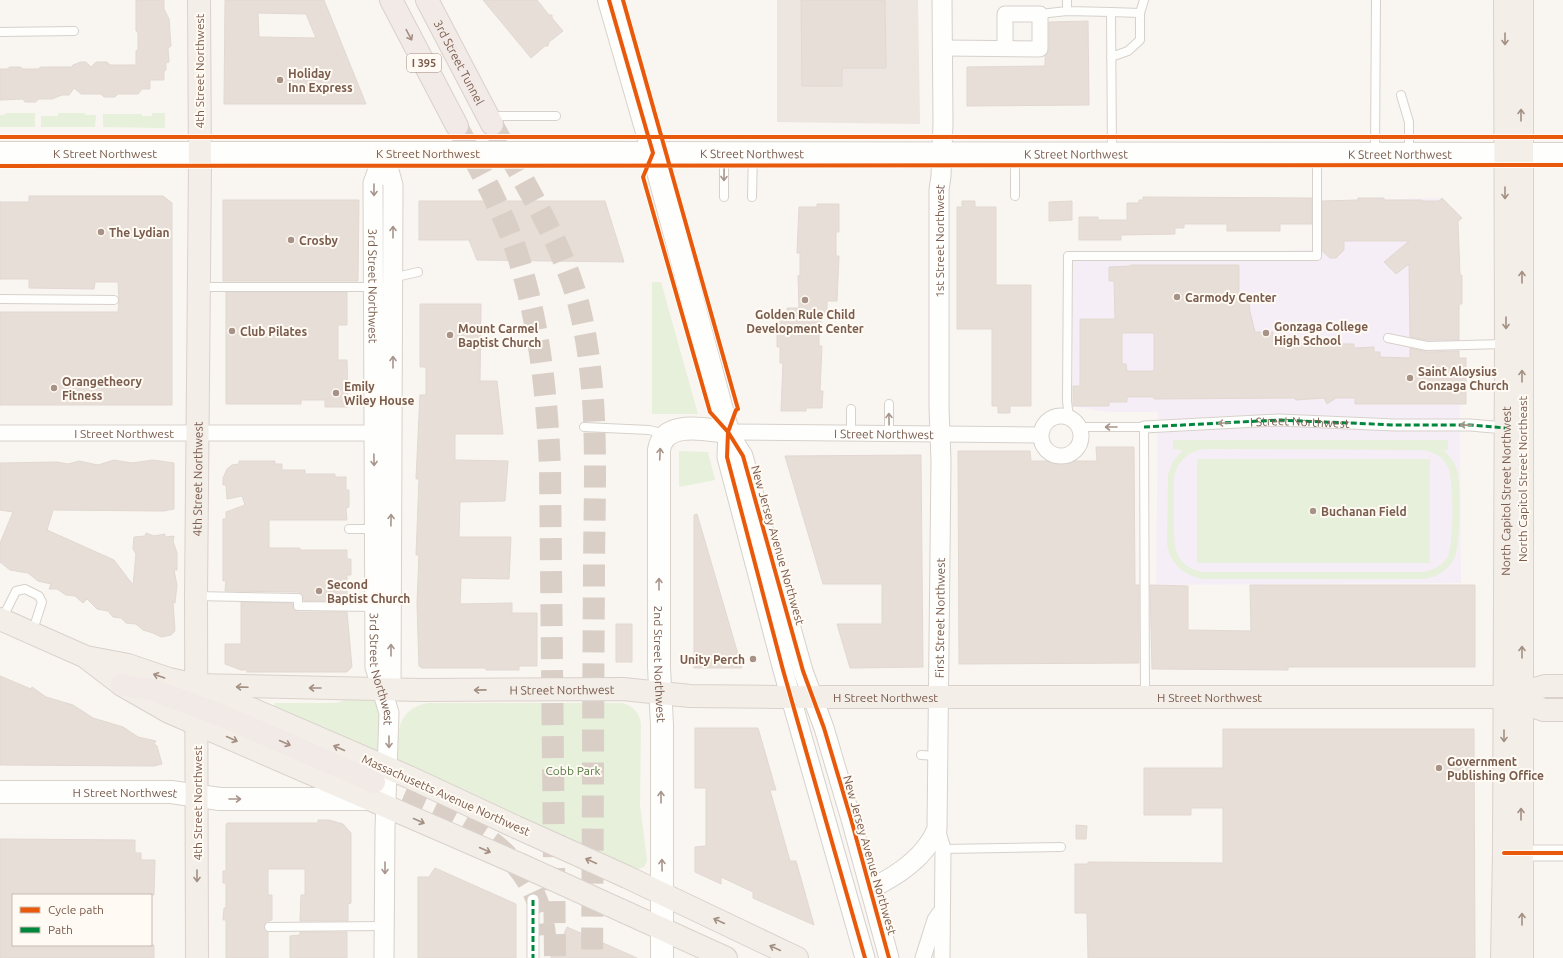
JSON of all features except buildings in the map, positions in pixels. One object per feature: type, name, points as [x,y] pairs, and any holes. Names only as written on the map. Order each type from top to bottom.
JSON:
[{"type":"highway","name":"I 395","points":[[391,0],[457,126]]},
{"type":"highway","name":"3rd Street Tunnel","points":[[427,0],[490,120]]},
{"type":"highway","points":[[122,685],[153,690],[197,705],[380,789]]},
{"type":"main road","name":"4th Street Northwest","points":[[197,958],[196,596],[200,153],[199,0]]},
{"type":"main road","name":"New Jersey Avenue Northwest","points":[[609,0],[653,153],[728,432]]},
{"type":"main road","points":[[1505,0],[1513,154],[1514,344]]},
{"type":"main road","points":[[1513,154],[1522,0]]},
{"type":"main road","name":"K Street Northwest","points":[[0,153],[1563,154]]},
{"type":"main road","name":"North Capitol Street Northwest","points":[[1513,429],[1514,344]]},
{"type":"main road","name":"North Capitol Street Northeast","points":[[1513,429],[1513,572]]},
{"type":"main road","points":[[667,434],[679,430],[728,432]]},
{"type":"main road","name":"2nd Street Northwest","points":[[662,958],[662,725],[658,667],[659,455],[660,445],[667,434]]},
{"type":"main road","name":"North Capitol Street Northwest","points":[[1513,572],[1516,697]]},
{"type":"main road","points":[[1,619],[86,657],[128,665],[169,679],[197,705]]},
{"type":"main road","points":[[86,657],[122,685]]},
{"type":"main road","points":[[1516,697],[1545,686],[1563,686]]},
{"type":"main road","name":"H Street Northwest","points":[[197,705],[387,690],[623,689],[690,696],[791,697],[1516,697]]},
{"type":"main road","points":[[1516,697],[1544,710],[1563,710]]},
{"type":"main road","points":[[1502,958],[1512,853],[1516,697]]},
{"type":"main road","points":[[380,789],[518,864],[726,958]]},
{"type":"main road","name":"H Street Northwest","points":[[0,792],[171,792],[220,799],[380,789]]},
{"type":"main road","name":"Massachusetts Avenue Northwest","points":[[380,789],[516,827],[662,893],[797,958]]},
{"type":"main road","points":[[1512,853],[1522,958]]},
{"type":"street","name":"1st Street Northwest","points":[[940,434],[939,190],[941,176],[943,48],[942,0]]},
{"type":"street","points":[[943,48],[1040,49],[1040,14],[1005,14],[1005,48]]},
{"type":"street","name":"3rd Street Northwest","points":[[383,608],[384,283],[373,183],[384,153]]},
{"type":"street","name":"I Street Northwest","points":[[728,432],[1040,435],[1042,429],[1050,419],[1062,416],[1074,423]]},
{"type":"street","name":"I Street Northwest","points":[[1144,427],[1279,420],[1396,425],[1470,425],[1513,429]]},
{"type":"street","points":[[1040,435],[1044,448],[1049,453],[1061,457],[1068,455],[1078,446],[1080,440],[1074,423]]},
{"type":"street","name":"New Jersey Avenue Northwest","points":[[728,432],[727,457],[791,697],[865,958]]},
{"type":"street","name":"New Jersey Avenue Northwest","points":[[728,432],[742,456],[804,671],[824,728],[888,958]]},
{"type":"street","name":"I Street Northwest","points":[[0,433],[384,433]]},
{"type":"street","name":"3rd Street Northwest","points":[[384,433],[375,530],[383,608],[388,713],[380,789],[384,958]]},
{"type":"street","name":"First Street Northwest","points":[[870,889],[888,881],[916,860],[929,845],[937,829],[930,756],[939,697],[940,434]]},
{"type":"street","points":[[937,829],[943,849],[942,958]]},
{"type":"street","points":[[1512,853],[1563,852]]},
{"type":"street","points":[[533,900],[533,958]]},
{"type":"street","points":[[923,958],[935,920],[942,910]]},
{"type":"lane","points":[[1067,0],[1067,11]]},
{"type":"lane","points":[[1112,57],[1128,51],[1140,40],[1140,13],[1144,0]]},
{"type":"lane","points":[[1375,154],[1376,0]]},
{"type":"lane","points":[[1040,14],[1067,11],[1140,13]]},
{"type":"lane","points":[[1111,12],[1112,154]]},
{"type":"lane","points":[[0,32],[74,31]]},
{"type":"lane","points":[[1401,95],[1409,122],[1409,154]]},
{"type":"lane","points":[[490,120],[556,116]]},
{"type":"lane","points":[[724,153],[724,196]]},
{"type":"lane","points":[[752,196],[753,153]]},
{"type":"lane","points":[[1015,154],[1015,196]]},
{"type":"lane","points":[[1074,423],[1067,401],[1068,256],[1317,256],[1317,154]]},
{"type":"lane","points":[[199,287],[384,283],[418,272]]},
{"type":"lane","points":[[0,299],[114,300]]},
{"type":"lane","points":[[1388,338],[1426,346],[1514,344]]},
{"type":"lane","points":[[889,404],[889,434]]},
{"type":"lane","points":[[851,409],[851,433]]},
{"type":"lane","name":"I Street Northwest","points":[[1074,423],[1144,427]]},
{"type":"lane","points":[[584,427],[650,430],[667,434]]},
{"type":"lane","points":[[1144,427],[1144,697]]},
{"type":"lane","points":[[349,530],[375,530]]},
{"type":"lane","points":[[1,619],[16,591],[25,589],[42,598],[32,633]]},
{"type":"lane","points":[[196,596],[298,598],[298,606],[383,608]]},
{"type":"lane","points":[[943,849],[1060,847]]},
{"type":"lane","points":[[269,927],[384,926]]},
{"type":"shaded area","points":[[777,0],[918,0],[920,124],[777,122]]},
{"type":"shaded area","name":"Gonzaga College High School","points":[[1442,198],[1439,202],[1458,221],[1461,583],[1156,585],[1158,412],[1107,412],[1073,406],[1071,260],[1322,249],[1321,201]]},
{"type":"green space","points":[[5,113],[35,113],[35,127],[0,127],[0,115],[5,115]]},
{"type":"green space","points":[[58,113],[85,113],[85,115],[96,115],[95,127],[41,127],[41,116],[58,116]]},
{"type":"green space","points":[[152,113],[165,113],[165,128],[103,127],[103,114],[142,114],[142,116],[152,116]]},
{"type":"green space","points":[[652,282],[661,282],[698,414],[652,414]]},
{"type":"green space","points":[[1173,440],[1448,440],[1448,450],[1443,450],[1452,459],[1456,467],[1459,488],[1460,515],[1458,542],[1454,559],[1441,573],[1424,579],[1205,579],[1191,576],[1180,568],[1171,558],[1167,544],[1168,474],[1173,461],[1183,450],[1173,449]],"holes":[[[1205,449],[1421,450],[1433,453],[1440,457],[1446,463],[1450,474],[1452,498],[1451,541],[1447,558],[1439,566],[1432,570],[1421,572],[1203,572],[1185,565],[1180,559],[1174,537],[1174,478],[1175,472],[1181,462],[1193,452]]]},
{"type":"green space","points":[[679,451],[708,452],[715,480],[679,487]]},
{"type":"green space","name":"Buchanan Field","points":[[1197,459],[1430,459],[1430,563],[1197,563]]},
{"type":"green space","points":[[352,697],[379,700],[381,748],[377,753],[274,708],[273,706],[275,703],[337,703]]},
{"type":"green space","name":"Cobb Park","points":[[427,703],[622,703],[632,708],[639,716],[641,723],[640,805],[647,861],[644,867],[635,870],[399,762],[398,735],[401,722],[413,708]]},
{"type":"tunnel","points":[[492,124],[552,234],[571,279],[578,302],[585,335],[590,369],[595,438],[592,958]]},
{"type":"tunnel","points":[[457,126],[495,201],[515,247],[536,328],[544,384],[550,468],[555,958]]},
{"type":"tunnel","points":[[374,782],[430,806],[458,820],[484,836],[506,855],[525,877],[538,903],[545,935]]},
{"type":"marked path","points":[[1144,427],[1279,420],[1395,425],[1470,425],[1505,428]]},
{"type":"marked path","points":[[533,900],[533,958]]},
{"type":"cycle path","points":[[609,0],[653,153],[643,177],[710,412],[728,432],[743,456],[803,671],[824,728],[851,819],[889,958]]},
{"type":"cycle path","points":[[623,0],[738,409],[736,410],[728,432],[727,457],[783,670],[865,958]]},
{"type":"cycle path","points":[[0,137],[1563,137]]},
{"type":"cycle path","points":[[0,166],[1563,165]]},
{"type":"cycle path","points":[[1504,853],[1563,853]]},
{"type":"place","name":"Holiday Inn Express","points":[[280,80]]},
{"type":"place","name":"The Lydian","points":[[101,232]]},
{"type":"place","name":"Crosby","points":[[291,240]]},
{"type":"place","name":"Carmody Center","points":[[1177,297]]},
{"type":"place","name":"Golden Rule Child Development Center","points":[[805,300]]},
{"type":"place","name":"Club Pilates","points":[[232,331]]},
{"type":"place","name":"Gonzaga College High School","points":[[1266,333]]},
{"type":"place","name":"Mount Carmel Baptist Church","points":[[450,335]]},
{"type":"place","name":"Saint Aloysius Gonzaga Church","points":[[1410,378]]},
{"type":"place","name":"Orangetheory Fitness","points":[[54,388]]},
{"type":"place","name":"Emily Wiley House","points":[[336,393]]},
{"type":"place","name":"Buchanan Field","points":[[1313,511]]},
{"type":"place","name":"Second Baptist Church","points":[[319,591]]},
{"type":"place","name":"Unity Perch","points":[[753,659]]},
{"type":"place","name":"Government Publishing Office","points":[[1439,768]]}]
